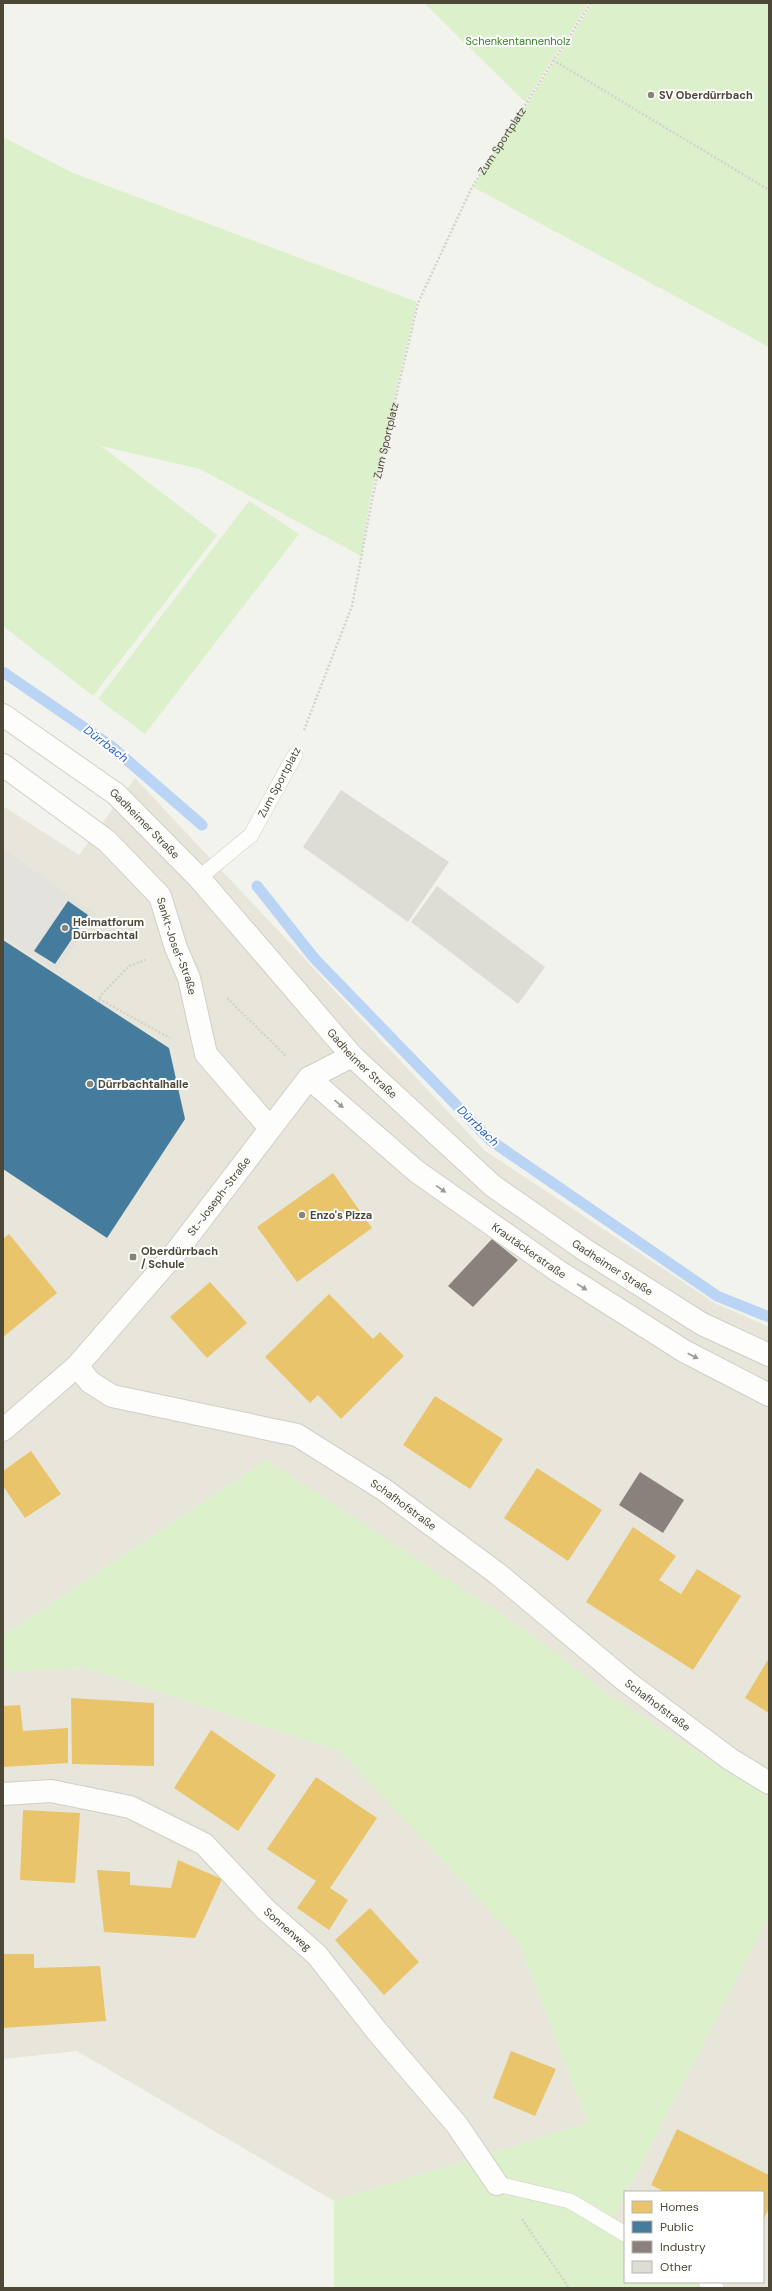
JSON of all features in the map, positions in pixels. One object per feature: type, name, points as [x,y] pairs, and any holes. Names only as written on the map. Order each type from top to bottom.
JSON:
[{"type":"street","name":"Gadheimer Straße","points":[[3,715],[116,794],[199,878],[352,1056],[493,1186],[585,1250],[702,1324],[769,1355]]},
{"type":"street","name":"Sankt-Josef-Straße","points":[[3,765],[107,841],[160,896],[176,948],[189,978],[206,1054],[270,1128]]},
{"type":"street","name":"St.-Joseph-Straße","points":[[77,1366],[176,1252],[309,1078],[352,1056]]},
{"type":"street","name":"Krautäckerstraße","points":[[309,1078],[416,1171],[558,1272],[684,1351],[769,1394]]},
{"type":"street","points":[[3,1430],[77,1366]]},
{"type":"street","name":"Schafhofstraße","points":[[77,1366],[90,1382],[112,1396],[297,1435],[390,1493],[498,1574],[627,1682],[730,1759],[769,1783]]},
{"type":"street","name":"Sonnenweg","points":[[3,1794],[51,1791],[130,1807],[204,1844],[266,1910],[317,1955],[376,2030],[457,2125],[497,2184]]},
{"type":"lane","name":"Zum Sportplatz","points":[[199,878],[251,835],[295,755]]},
{"type":"lane","points":[[497,2184],[570,2201],[624,2233]]},
{"type":"path","name":"Zum Sportplatz","points":[[295,755],[352,606],[373,495],[418,302],[472,188],[590,3]]},
{"type":"path","points":[[553,60],[769,190]]},
{"type":"path","points":[[171,1039],[98,1000],[129,966],[176,948]]},
{"type":"path","points":[[226,997],[309,1078]]},
{"type":"path","points":[[497,2184],[569,2288]]},
{"type":"shaded area","points":[[135,778],[484,1150],[715,1303],[769,1327],[769,1798],[610,1696],[534,1636],[266,1460],[3,1636],[3,806],[79,855]]},
{"type":"shaded area","points":[[3,849],[96,914],[57,972],[3,936]]},
{"type":"shaded area","points":[[3,1662],[8,1672],[87,1668],[340,1751],[518,1941],[588,2123],[334,2201],[77,2051],[3,2059]]},
{"type":"shaded area","points":[[769,1916],[769,2288],[716,2288],[708,2283],[764,2283],[764,2191],[628,2191]]},
{"type":"shaded area","points":[[624,2198],[624,2233],[610,2225]]},
{"type":"green space","name":"Schenkentannenholz","points":[[424,3],[589,3],[525,102]]},
{"type":"green space","name":"SV Oberdürrbach","points":[[593,3],[769,3],[769,347],[473,187]]},
{"type":"green space","points":[[3,137],[73,173],[417,302],[370,500],[361,556],[200,469],[101,446],[217,535],[93,696],[3,626]]},
{"type":"green space","points":[[249,501],[299,534],[145,734],[98,699]]},
{"type":"green space","points":[[266,1460],[534,1636],[610,1696],[769,1798],[769,1916],[628,2191],[624,2191],[624,2198],[610,2225],[624,2233],[624,2283],[708,2283],[716,2288],[334,2288],[334,2201],[588,2123],[518,1941],[340,1751],[87,1668],[8,1672],[3,1662],[3,1636]]},
{"type":"building: Homes","points":[[333,1173],[372,1228],[297,1282],[257,1227]]},
{"type":"building: Homes","points":[[9,1234],[57,1293],[3,1337],[3,1239]]},
{"type":"building: Homes","points":[[210,1282],[247,1323],[207,1358],[170,1317]]},
{"type":"building: Homes","points":[[329,1294],[373,1339],[380,1332],[404,1356],[341,1419],[318,1395],[310,1403],[265,1357]]},
{"type":"building: Homes","points":[[435,1396],[503,1439],[470,1489],[403,1445]]},
{"type":"building: Homes","points":[[31,1451],[61,1494],[25,1518],[3,1486],[3,1471]]},
{"type":"building: Homes","points":[[537,1468],[602,1510],[568,1561],[504,1518]]},
{"type":"building: Homes","points":[[633,1527],[676,1556],[659,1580],[681,1594],[697,1569],[741,1596],[693,1670],[586,1602]]},
{"type":"building: Homes","points":[[769,1658],[769,1713],[745,1698]]},
{"type":"building: Homes","points":[[71,1698],[154,1703],[154,1766],[72,1764]]},
{"type":"building: Homes","points":[[20,1705],[23,1731],[68,1728],[68,1763],[3,1767],[3,1706]]},
{"type":"building: Homes","points":[[211,1730],[276,1775],[238,1831],[174,1788]]},
{"type":"building: Homes","points":[[316,1777],[377,1818],[330,1888],[348,1900],[329,1930],[297,1908],[316,1881],[267,1849]]},
{"type":"building: Homes","points":[[23,1810],[80,1813],[75,1883],[20,1880]]},
{"type":"building: Homes","points":[[178,1860],[222,1879],[195,1938],[104,1932],[97,1870],[130,1872],[130,1885],[171,1888]]},
{"type":"building: Homes","points":[[370,1908],[419,1962],[384,1995],[335,1940]]},
{"type":"building: Homes","points":[[3,1954],[34,1954],[34,1968],[100,1966],[106,2021],[3,2028]]},
{"type":"building: Homes","points":[[511,2051],[556,2069],[535,2116],[493,2098]]},
{"type":"building: Homes","points":[[677,2129],[769,2175],[769,2208],[764,2219],[764,2191],[663,2191],[651,2185]]},
{"type":"building: Public","name":"Heimatforum Dürrbachtal","points":[[68,901],[88,915],[55,964],[34,951]]},
{"type":"building: Public","name":"Dürrbachtalhalle","points":[[3,940],[169,1048],[185,1119],[107,1238],[3,1169]]},
{"type":"building: Industry","points":[[492,1239],[518,1260],[473,1307],[448,1286]]},
{"type":"building: Industry","points":[[640,1472],[684,1500],[663,1533],[619,1505]]},
{"type":"building: Other","points":[[341,790],[449,862],[408,922],[303,847]]},
{"type":"building: Other","points":[[437,886],[545,967],[518,1004],[411,922]]},
{"type":"waterway","name":"Dürrbach","points":[[3,672],[111,746],[202,825]]},
{"type":"waterway","name":"Dürrbach","points":[[257,886],[314,958],[490,1140],[717,1296],[769,1317]]},
{"type":"place","name":"SV Oberdürrbach","points":[[651,95]]},
{"type":"place","name":"Heimatforum Dürrbachtal","points":[[65,928]]},
{"type":"place","name":"Dürrbachtalhalle","points":[[90,1084]]},
{"type":"place","name":"Enzo's Pizza","points":[[302,1215]]},
{"type":"place","name":"Oberdürrbach / Schule","points":[[133,1257]]}]
